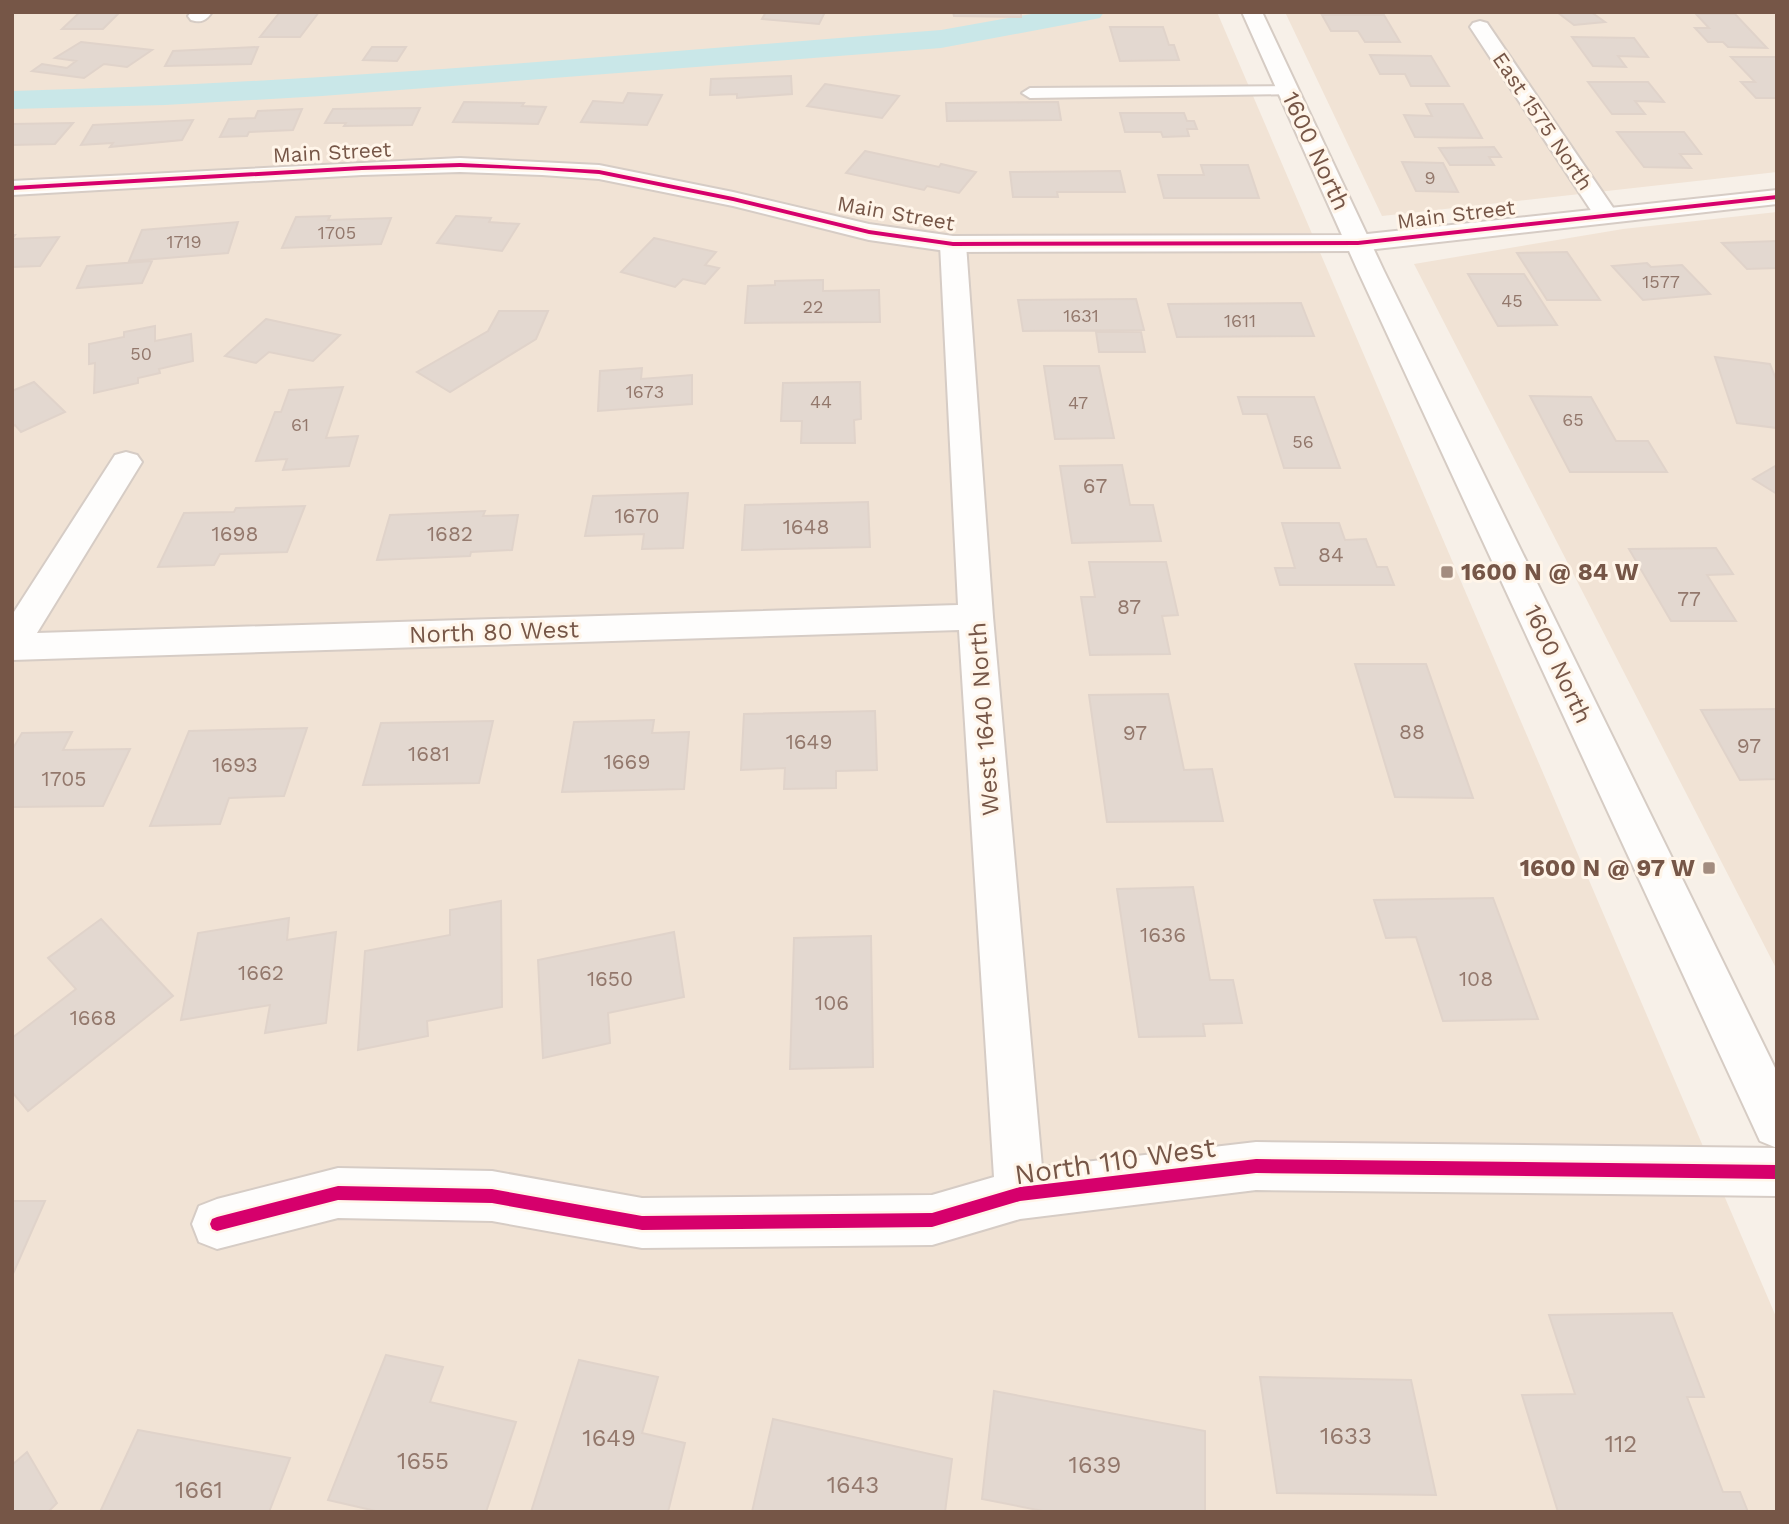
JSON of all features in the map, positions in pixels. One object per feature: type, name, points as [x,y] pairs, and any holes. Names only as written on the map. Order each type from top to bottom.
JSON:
[{"type":"street","name":"1600 North","points":[[1252,12],[1358,243],[1777,1124]]},
{"type":"street","name":"East 1575 North","points":[[1480,27],[1605,215]]},
{"type":"street","name":"Main Street","points":[[12,188],[376,168],[460,165],[542,168],[599,172],[733,199],[869,232],[953,244],[1358,243],[1410,240],[1605,215],[1777,197]]},
{"type":"street","name":"West 1640 North","points":[[953,244],[976,617],[1020,1194]]},
{"type":"street","points":[[12,645],[127,462]]},
{"type":"street","name":"North 80 West","points":[[12,645],[976,617]]},
{"type":"street","name":"North 110 West","points":[[217,1224],[338,1193],[492,1196],[642,1223],[932,1220],[1020,1194],[1256,1166],[1777,1172]]},
{"type":"lane","points":[[1030,93],[1289,91]]},
{"type":"shaded area","points":[[12,12],[1217,12],[1777,1319],[1777,1512],[12,1512]]},
{"type":"shaded area","points":[[1285,12],[1777,12],[1777,172],[1382,216]]},
{"type":"shaded area","points":[[1777,212],[1777,970],[1414,264],[1623,229]]},
{"type":"building","points":[[80,12],[120,12],[103,29],[62,29]]},
{"type":"building","points":[[280,12],[319,12],[300,37],[260,37]]},
{"type":"building","points":[[766,12],[825,12],[819,24],[762,19]]},
{"type":"building","points":[[953,12],[1021,12],[1021,17],[954,16]]},
{"type":"building","points":[[1557,12],[1591,12],[1605,22],[1574,25]]},
{"type":"building","points":[[1696,14],[1735,14],[1767,48],[1728,47],[1723,42],[1708,42],[1695,28],[1709,28]]},
{"type":"building","points":[[1322,15],[1384,15],[1400,42],[1365,42],[1358,31],[1331,31]]},
{"type":"building","points":[[1110,27],[1163,27],[1169,45],[1174,45],[1179,60],[1120,61]]},
{"type":"building","points":[[1572,37],[1634,38],[1648,57],[1618,56],[1626,67],[1593,66]]},
{"type":"building","points":[[81,42],[152,50],[127,67],[104,64],[84,78],[32,71],[42,64],[67,68],[76,61],[55,58]]},
{"type":"building","points":[[258,47],[251,64],[165,66],[173,51]]},
{"type":"building","points":[[372,47],[406,47],[397,61],[363,60]]},
{"type":"building","points":[[1370,55],[1431,56],[1449,86],[1411,86],[1405,74],[1380,74]]},
{"type":"building","points":[[1731,57],[1777,57],[1777,98],[1756,98],[1741,82],[1755,82]]},
{"type":"building","points":[[791,76],[792,94],[737,98],[737,94],[710,95],[711,79]]},
{"type":"building","points":[[1588,82],[1648,82],[1664,102],[1635,101],[1645,114],[1612,114]]},
{"type":"building","points":[[825,84],[899,96],[882,118],[807,106]]},
{"type":"building","points":[[628,93],[662,95],[647,125],[581,122],[593,101],[623,103]]},
{"type":"building","points":[[464,102],[524,103],[522,106],[546,107],[538,124],[453,122]]},
{"type":"building","points":[[1058,102],[1061,120],[947,121],[946,103]]},
{"type":"building","points":[[1426,104],[1463,104],[1482,138],[1415,137],[1404,115],[1432,116]]},
{"type":"building","points":[[420,108],[412,125],[344,126],[346,123],[325,123],[333,109]]},
{"type":"building","points":[[302,109],[293,130],[249,132],[247,136],[220,137],[229,119],[255,118],[258,111]]},
{"type":"building","points":[[1120,113],[1184,113],[1187,121],[1194,121],[1197,129],[1187,129],[1189,136],[1163,137],[1161,132],[1125,132]]},
{"type":"building","points":[[193,120],[182,140],[110,147],[113,143],[81,145],[93,125]]},
{"type":"building","points":[[73,123],[55,144],[12,145],[12,124]]},
{"type":"building","points":[[1617,132],[1684,132],[1701,154],[1680,154],[1691,168],[1644,167]]},
{"type":"building","points":[[1494,147],[1501,157],[1489,157],[1494,165],[1450,165],[1439,148]]},
{"type":"building","points":[[865,151],[976,172],[959,193],[927,186],[924,190],[846,173]]},
{"type":"building","points":[[1402,162],[1443,163],[1458,192],[1416,191]]},
{"type":"building","points":[[1201,165],[1248,165],[1259,198],[1164,198],[1158,175],[1204,175]]},
{"type":"building","points":[[1120,171],[1125,192],[1057,192],[1058,197],[1013,197],[1010,172]]},
{"type":"building","points":[[330,216],[328,220],[391,218],[381,244],[282,248],[296,217]]},
{"type":"building","points":[[456,216],[491,218],[489,222],[519,224],[502,251],[437,243]]},
{"type":"building","points":[[238,222],[228,253],[129,261],[142,230]]},
{"type":"building","points":[[59,237],[40,266],[12,267],[12,239]]},
{"type":"building","points":[[654,238],[716,252],[705,265],[719,268],[705,284],[683,279],[675,287],[621,272]]},
{"type":"building","points":[[1777,241],[1777,268],[1747,269],[1722,243]]},
{"type":"building","points":[[1567,252],[1600,300],[1547,300],[1517,253]]},
{"type":"building","points":[[152,261],[142,283],[77,288],[87,266]]},
{"type":"building","points":[[1647,263],[1651,267],[1682,265],[1710,294],[1643,300],[1612,266]]},
{"type":"building","points":[[1468,274],[1524,274],[1557,325],[1498,326]]},
{"type":"building","points":[[823,280],[823,291],[879,290],[880,322],[745,323],[748,286],[775,285],[775,281]]},
{"type":"building","points":[[1136,299],[1144,330],[1023,331],[1018,300]]},
{"type":"building","points":[[1301,303],[1314,336],[1177,337],[1168,304]]},
{"type":"building","points":[[499,311],[548,311],[536,339],[450,392],[417,372],[488,331]]},
{"type":"building","points":[[266,319],[340,335],[313,361],[269,352],[256,363],[225,356]]},
{"type":"building","points":[[155,326],[155,341],[191,334],[193,361],[159,369],[160,373],[138,378],[138,383],[94,393],[95,363],[89,364],[89,344],[124,337],[124,332]]},
{"type":"building","points":[[1096,332],[1141,332],[1145,352],[1099,352]]},
{"type":"building","points":[[1715,357],[1770,364],[1777,382],[1777,428],[1737,423]]},
{"type":"building","points":[[1044,366],[1099,366],[1114,438],[1055,439]]},
{"type":"building","points":[[642,368],[641,379],[692,375],[692,404],[598,411],[600,371]]},
{"type":"building","points":[[34,382],[65,412],[21,432],[15,425],[12,427],[12,391]]},
{"type":"building","points":[[860,382],[861,419],[854,420],[855,443],[801,443],[802,421],[781,421],[783,383]]},
{"type":"building","points":[[343,387],[326,438],[358,436],[349,466],[283,470],[287,459],[256,461],[275,412],[281,412],[289,390]]},
{"type":"building","points":[[1530,396],[1591,397],[1616,441],[1648,441],[1667,472],[1570,472]]},
{"type":"building","points":[[1238,397],[1314,397],[1340,468],[1284,468],[1267,414],[1243,414]]},
{"type":"building","points":[[1122,465],[1130,505],[1153,505],[1161,541],[1072,543],[1060,466]]},
{"type":"building","points":[[1777,465],[1777,494],[1753,479]]},
{"type":"building","points":[[688,493],[683,548],[642,549],[644,534],[585,536],[593,496]]},
{"type":"building","points":[[868,502],[870,547],[742,550],[745,505]]},
{"type":"building","points":[[305,506],[287,552],[220,554],[214,565],[158,567],[184,513]]},
{"type":"building","points":[[485,511],[483,516],[518,515],[512,550],[471,552],[470,556],[377,560],[390,515]]},
{"type":"building","points":[[1282,523],[1339,523],[1345,540],[1366,539],[1377,567],[1387,567],[1394,585],[1280,585],[1275,568],[1295,568]]},
{"type":"building","points":[[1716,548],[1733,574],[1707,575],[1736,621],[1671,621],[1629,549]]},
{"type":"building","points":[[1089,562],[1166,562],[1178,615],[1162,616],[1170,654],[1090,655],[1081,597],[1095,597]]},
{"type":"building","points":[[1355,664],[1426,664],[1473,798],[1395,797]]},
{"type":"building","points":[[1168,694],[1184,770],[1212,769],[1223,821],[1107,822],[1089,695]]},
{"type":"building","points":[[1777,709],[1777,779],[1740,780],[1701,710]]},
{"type":"building","points":[[875,711],[877,770],[836,771],[836,788],[784,789],[785,768],[741,770],[744,714]]},
{"type":"building","points":[[654,720],[652,733],[689,732],[684,789],[562,792],[574,722]]},
{"type":"building","points":[[493,721],[479,783],[363,785],[381,723]]},
{"type":"building","points":[[307,728],[284,796],[229,798],[220,824],[150,826],[189,731]]},
{"type":"building","points":[[72,732],[63,750],[130,749],[103,806],[12,807],[12,750],[22,733]]},
{"type":"building","points":[[1193,887],[1210,980],[1233,980],[1242,1023],[1203,1024],[1205,1036],[1139,1037],[1117,889]]},
{"type":"building","points":[[1493,898],[1538,1019],[1443,1021],[1416,937],[1386,938],[1374,900]]},
{"type":"building","points":[[501,901],[502,1007],[427,1021],[428,1036],[358,1050],[365,951],[450,935],[450,910]]},
{"type":"building","points":[[289,918],[287,940],[336,932],[326,1023],[265,1033],[270,1005],[181,1020],[198,933]]},
{"type":"building","points":[[101,919],[173,996],[28,1111],[12,1092],[12,1038],[76,989],[48,958]]},
{"type":"building","points":[[674,932],[684,997],[608,1013],[610,1043],[543,1058],[538,960]]},
{"type":"building","points":[[871,936],[873,1067],[790,1069],[794,938]]},
{"type":"building","points":[[12,1201],[45,1201],[12,1276]]},
{"type":"building","points":[[1672,1313],[1704,1397],[1687,1397],[1723,1492],[1740,1492],[1748,1512],[1558,1512],[1522,1395],[1575,1394],[1549,1315]]},
{"type":"building","points":[[386,1355],[443,1367],[430,1402],[516,1422],[486,1512],[380,1512],[328,1500]]},
{"type":"building","points":[[579,1360],[658,1377],[642,1433],[685,1443],[668,1512],[531,1512]]},
{"type":"building","points":[[1260,1377],[1411,1380],[1436,1495],[1277,1493]]},
{"type":"building","points":[[994,1391],[1205,1431],[1205,1512],[1048,1512],[982,1499]]},
{"type":"building","points":[[773,1419],[952,1459],[945,1512],[752,1512]]},
{"type":"building","points":[[138,1430],[290,1458],[269,1512],[100,1512]]},
{"type":"building","points":[[27,1452],[57,1503],[48,1512],[12,1512],[12,1465]]},
{"type":"waterway","points":[[12,100],[165,96],[322,87],[941,39],[1090,12]]},
{"type":"cycle path","points":[[12,188],[362,168],[460,165],[542,168],[599,172],[733,199],[869,232],[953,244],[1358,243],[1777,197]]},
{"type":"cycle path","points":[[217,1224],[338,1193],[492,1196],[642,1223],[932,1220],[1020,1194],[1256,1166],[1777,1172]]},
{"type":"place","name":"1600 N @ 84 W","points":[[1447,572]]},
{"type":"place","name":"1600 N @ 97 W","points":[[1709,868]]}]
